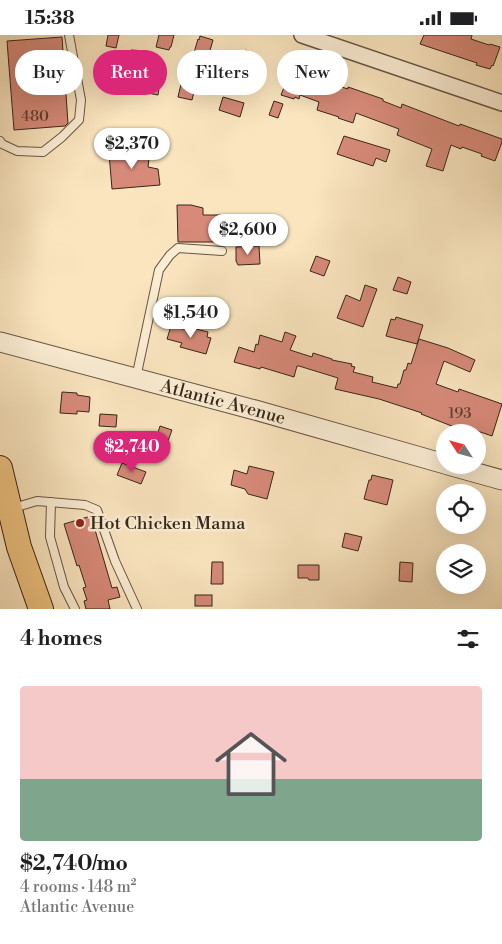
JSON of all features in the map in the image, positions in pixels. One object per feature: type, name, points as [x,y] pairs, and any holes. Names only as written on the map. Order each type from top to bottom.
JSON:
[{"type":"main road","points":[[0,468],[19,547],[41,609]]},
{"type":"street","points":[[302,35],[502,103]]},
{"type":"street","name":"Atlantic Avenue","points":[[0,342],[255,410],[436,462]]},
{"type":"street","name":"Atlantic Avenue","points":[[478,474],[502,481]]},
{"type":"lane","points":[[0,141],[2,144],[17,151],[43,151],[79,121],[81,100],[69,35]]},
{"type":"lane","points":[[136,378],[159,270],[178,248],[222,251]]},
{"type":"lane","points":[[10,509],[38,501],[85,505],[97,510],[115,561],[137,609]]},
{"type":"lane","points":[[51,502],[50,537],[64,587],[75,609]]},
{"type":"building","points":[[108,35],[119,35],[116,48],[106,46]]},
{"type":"building","points":[[159,35],[174,35],[169,50],[156,47]]},
{"type":"building","points":[[424,35],[472,35],[471,39],[500,47],[490,69],[420,44]]},
{"type":"building","points":[[200,36],[213,40],[210,50],[195,50]]},
{"type":"building","points":[[62,37],[63,50],[15,50],[15,95],[66,95],[68,123],[65,126],[14,130],[7,41]]},
{"type":"building","points":[[348,87],[383,99],[383,101],[401,108],[402,104],[459,126],[460,124],[502,139],[502,142],[495,161],[481,156],[482,154],[451,145],[443,171],[426,166],[432,149],[397,135],[399,129],[356,113],[353,123],[338,118],[317,110],[319,102],[300,95],[348,95]]},
{"type":"building","points":[[178,95],[193,95],[192,100],[178,97]]},
{"type":"building","points":[[281,95],[300,95],[299,99],[295,97],[294,99]]},
{"type":"building","points":[[223,97],[244,103],[240,117],[219,110]]},
{"type":"building","points":[[274,101],[283,104],[278,118],[269,115]]},
{"type":"building","points":[[344,136],[390,150],[386,162],[376,158],[373,166],[337,154]]},
{"type":"building","points":[[150,150],[148,167],[158,169],[160,185],[112,189],[109,153]]},
{"type":"building","points":[[177,205],[191,205],[203,208],[203,215],[224,215],[225,228],[217,228],[218,242],[178,242]]},
{"type":"building","points":[[259,246],[260,264],[238,265],[236,261],[236,247]]},
{"type":"building","points":[[316,256],[330,261],[324,276],[310,271]]},
{"type":"building","points":[[398,277],[411,282],[407,294],[393,290]]},
{"type":"building","points":[[365,285],[377,289],[363,327],[337,318],[346,295],[360,301]]},
{"type":"building","points":[[396,317],[423,325],[417,344],[386,336],[391,319],[395,320]]},
{"type":"building","points":[[171,326],[208,332],[207,337],[211,338],[206,354],[180,347],[182,343],[167,339]]},
{"type":"building","points":[[285,332],[296,336],[290,350],[312,357],[313,353],[332,360],[352,364],[351,366],[355,367],[353,372],[373,377],[372,382],[397,388],[408,363],[411,364],[419,339],[448,348],[475,360],[470,372],[444,361],[436,384],[458,392],[459,389],[502,404],[492,436],[486,434],[486,424],[447,424],[422,413],[379,399],[335,389],[338,378],[299,366],[297,366],[294,377],[261,367],[260,369],[234,362],[239,347],[254,352],[260,335],[282,342]]},
{"type":"building","points":[[62,392],[77,393],[77,395],[90,397],[89,412],[77,411],[77,414],[60,413]]},
{"type":"building","points":[[100,414],[117,415],[116,427],[99,426]]},
{"type":"building","points":[[160,426],[172,430],[168,441],[170,445],[165,455],[152,451]]},
{"type":"building","points":[[122,463],[146,472],[141,484],[117,475]]},
{"type":"building","points":[[249,466],[274,472],[267,499],[248,494],[245,489],[231,485],[234,470],[247,474]]},
{"type":"building","points":[[372,475],[393,480],[387,505],[364,499]]},
{"type":"building","points":[[91,516],[112,588],[117,587],[120,597],[108,600],[110,609],[86,609],[84,601],[87,600],[83,588],[86,587],[79,565],[77,566],[64,524]]},
{"type":"building","points":[[345,533],[362,537],[358,551],[342,547]]},
{"type":"building","points":[[212,562],[223,562],[223,584],[211,584]]},
{"type":"building","points":[[400,562],[413,563],[412,582],[399,581]]},
{"type":"building","points":[[298,565],[319,565],[319,580],[298,578]]},
{"type":"building","points":[[195,595],[212,595],[212,606],[195,606]]},
{"type":"place","name":"Hot Chicken Mama","points":[[80,523]]}]
